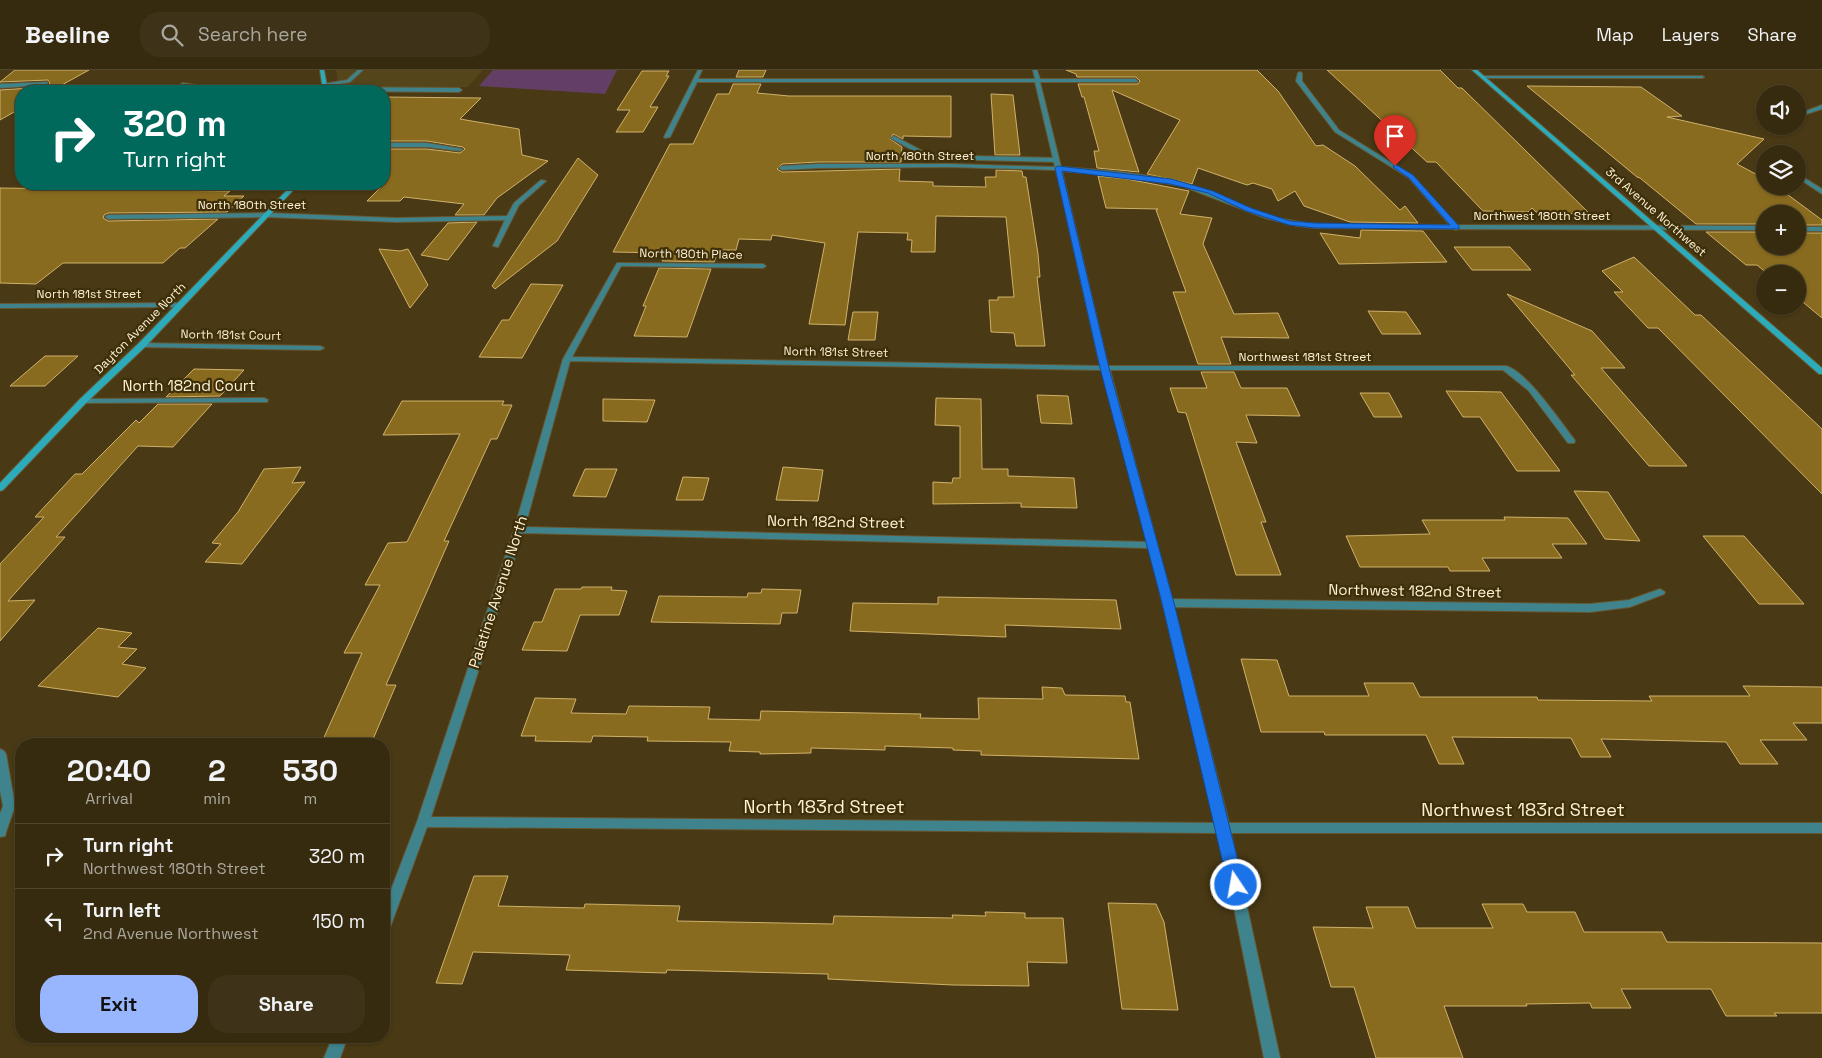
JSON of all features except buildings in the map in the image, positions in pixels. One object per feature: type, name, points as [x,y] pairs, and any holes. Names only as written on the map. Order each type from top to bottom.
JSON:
[{"type":"street","points":[[322,70],[325,85]]},
{"type":"street","points":[[335,85],[348,81],[361,70]]},
{"type":"street","points":[[667,137],[700,70]]},
{"type":"street","points":[[1035,70],[1105,368],[1153,545],[1224,828],[1272,1058]]},
{"type":"street","name":"3rd Avenue Northwest","points":[[1474,70],[1822,372]]},
{"type":"street","points":[[1300,73],[1299,81],[1337,131],[1411,176],[1456,228]]},
{"type":"street","points":[[1483,77],[1702,77]]},
{"type":"street","points":[[695,80],[1136,81]]},
{"type":"street","points":[[15,85],[46,83]]},
{"type":"street","points":[[0,86],[15,85]]},
{"type":"street","points":[[390,89],[459,90]]},
{"type":"street","points":[[1806,112],[1822,107]]},
{"type":"street","points":[[894,138],[929,157],[1057,164]]},
{"type":"street","points":[[390,145],[427,145],[460,149]]},
{"type":"street","name":"Northwest 180th Street","points":[[1057,164],[1171,182],[1211,192],[1248,210],[1289,223],[1315,226],[1756,228]]},
{"type":"street","name":"North 180th Street","points":[[782,168],[1057,164]]},
{"type":"street","points":[[496,246],[516,204],[543,181]]},
{"type":"street","points":[[1806,181],[1822,192]]},
{"type":"street","name":"Dayton Avenue North","points":[[0,488],[83,401],[142,345],[290,190]]},
{"type":"street","name":"North 180th Street","points":[[108,217],[267,215],[396,220],[509,218]]},
{"type":"street","points":[[1806,229],[1822,229]]},
{"type":"street","name":"North 180th Place","points":[[619,264],[763,266]]},
{"type":"street","name":"Palatine Avenue North","points":[[390,910],[424,822],[518,530],[567,359],[619,264]]},
{"type":"street","name":"North 181st Street","points":[[0,306],[179,305]]},
{"type":"street","name":"North 181st Court","points":[[142,345],[320,348]]},
{"type":"street","name":"North 181st Street","points":[[567,359],[1105,368]]},
{"type":"street","name":"Northwest 181st Street","points":[[1105,368],[1506,368],[1531,388],[1571,441]]},
{"type":"street","name":"North 182nd Court","points":[[83,401],[264,400]]},
{"type":"street","name":"North 182nd Street","points":[[518,530],[1153,545]]},
{"type":"street","name":"Northwest 182nd Street","points":[[1168,603],[1590,608],[1630,603],[1660,592]]},
{"type":"street","points":[[0,754],[9,806],[0,832]]},
{"type":"street","name":"North 183rd Street","points":[[424,822],[1224,828]]},
{"type":"street","name":"Northwest 183rd Street","points":[[1224,828],[1822,828]]},
{"type":"street","points":[[332,1058],[338,1043]]},
{"type":"shaded area","points":[[336,70],[483,70],[468,87],[339,85]]},
{"type":"shaded area","points":[[493,70],[617,70],[605,94],[479,86]]},
{"type":"route","points":[[1236,885],[1224,828],[1168,603],[1105,368],[1058,168],[1171,182],[1211,192],[1248,210],[1289,223],[1315,226],[1456,228],[1411,176],[1395,166]]}]
